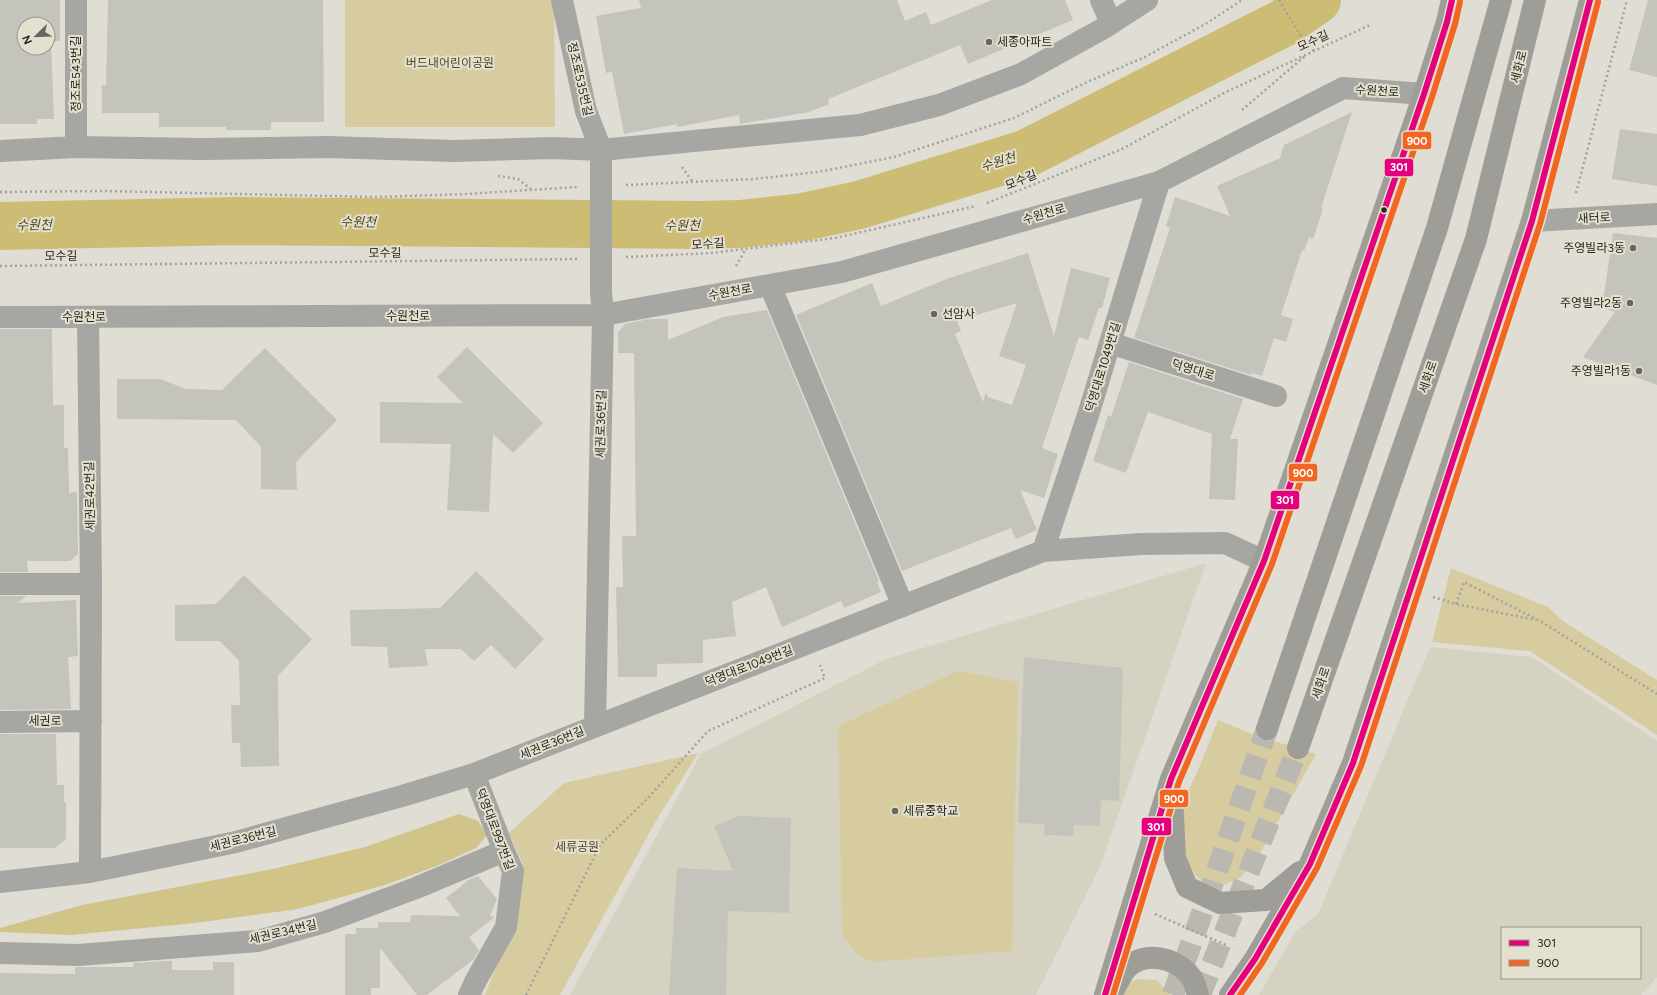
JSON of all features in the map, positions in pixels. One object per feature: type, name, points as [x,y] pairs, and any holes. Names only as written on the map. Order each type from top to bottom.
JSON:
[{"type":"main road","points":[[1105,995],[1171,779],[1264,561],[1424,94],[1447,22],[1452,0]]},
{"type":"main road","points":[[1267,729],[1438,228],[1501,0]]},
{"type":"main road","name":"세화로","points":[[1298,748],[1476,239],[1535,0]]},
{"type":"main road","points":[[1230,995],[1255,959],[1310,864],[1353,763],[1532,221],[1590,0]]},
{"type":"main road","points":[[1171,779],[1175,858],[1187,887],[1220,903],[1266,900],[1310,864]]},
{"type":"main road","points":[[1110,995],[1126,969],[1144,958],[1164,959],[1178,966],[1192,978],[1198,995]]},
{"type":"street","name":"정조로543번길","points":[[76,0],[76,147]]},
{"type":"street","name":"정조로535번길","points":[[562,0],[586,112],[601,153]]},
{"type":"street","points":[[1101,0],[1111,23]]},
{"type":"street","points":[[0,151],[76,147],[202,149],[328,147],[454,151],[553,148],[601,153],[860,125],[939,104],[1021,74],[1111,23],[1147,0]]},
{"type":"street","name":"수원천로","points":[[0,317],[603,315],[842,272],[1159,182],[1343,88],[1424,94]]},
{"type":"street","name":"세권로36번길","points":[[0,882],[90,872],[236,842],[402,796],[474,774],[595,726],[603,315],[601,292],[601,153]]},
{"type":"street","name":"덕영대로1049번길","points":[[1043,551],[1110,344],[1159,182]]},
{"type":"street","name":"새터로","points":[[1532,221],[1657,214]]},
{"type":"street","points":[[770,285],[903,606]]},
{"type":"street","name":"세권로42번길","points":[[88,317],[91,584]]},
{"type":"street","name":"덕영대로","points":[[1110,344],[1276,396]]},
{"type":"street","name":"덕영대로1049번길","points":[[595,726],[1043,551],[1141,544],[1224,543],[1264,561]]},
{"type":"street","points":[[0,584],[91,584],[90,872]]},
{"type":"street","name":"세권로","points":[[0,722],[91,721]]},
{"type":"street","name":"덕영대로997번길","points":[[469,995],[506,927],[513,870],[474,774]]},
{"type":"street","name":"세권로34번길","points":[[0,953],[78,955],[258,941],[325,922],[416,888],[504,851]]},
{"type":"path","points":[[1279,0],[1304,41],[1314,51]]},
{"type":"path","points":[[1569,219],[1627,0]]},
{"type":"path","name":"모수길","points":[[985,204],[1120,150],[1226,92],[1372,24]]},
{"type":"path","name":"모수길","points":[[619,257],[712,253],[835,238],[977,206]]},
{"type":"path","name":"모수길","points":[[0,266],[580,258]]},
{"type":"path","points":[[1540,621],[1456,604],[1464,582],[1540,621],[1657,694]]},
{"type":"path","points":[[526,995],[600,845],[648,798],[708,731],[825,678],[812,641]]},
{"type":"path","points":[[1153,914],[1226,945]]},
{"type":"shaded area","name":"세류중학교","points":[[1206,563],[1100,867],[1036,995],[570,995],[701,754],[886,659]]},
{"type":"shaded area","points":[[1430,647],[1532,657],[1657,741],[1657,977],[1641,995],[1259,995],[1295,932],[1318,914]]},
{"type":"shaded area","points":[[459,814],[478,821],[487,835],[476,848],[439,865],[385,885],[298,909],[195,923],[72,935],[0,932],[0,928],[82,905],[273,869],[365,847]]},
{"type":"green space","name":"버드내어린이공원","points":[[345,0],[554,0],[555,127],[345,127]]},
{"type":"green space","points":[[1451,568],[1548,607],[1563,621],[1657,680],[1657,735],[1530,651],[1432,642]]},
{"type":"green space","points":[[958,671],[1018,682],[1012,951],[873,962],[858,955],[842,934],[838,726]]},
{"type":"green space","points":[[1218,720],[1255,735],[1316,754],[1262,850],[1241,877],[1224,885],[1206,884],[1196,876],[1186,860],[1178,813],[1198,770]]},
{"type":"green space","name":"세류공원","points":[[698,753],[656,821],[560,995],[485,995],[510,930],[523,864],[509,833],[564,783]]},
{"type":"green space","points":[[1137,979],[1157,980],[1170,995],[1117,995],[1121,987]]},
{"type":"building","points":[[0,0],[60,0],[60,41],[56,41],[56,16],[16,16],[16,56],[52,56],[54,119],[37,119],[37,124],[0,124]]},
{"type":"building","points":[[108,0],[323,0],[324,122],[271,122],[271,130],[226,130],[226,127],[159,127],[159,113],[102,113],[102,85],[106,85]]},
{"type":"building","points":[[639,0],[897,0],[905,21],[926,12],[931,25],[992,0],[1065,0],[1073,20],[968,64],[960,45],[828,99],[829,104],[809,112],[740,124],[739,115],[677,127],[677,124],[624,134],[612,72],[606,73],[596,16],[641,8]]},
{"type":"building","points":[[1648,0],[1657,0],[1657,77],[1629,70]]},
{"type":"building","points":[[1352,112],[1321,208],[1323,209],[1313,239],[1309,237],[1304,251],[1302,250],[1281,315],[1293,319],[1286,342],[1274,338],[1262,376],[1252,373],[1251,375],[1134,338],[1170,228],[1166,226],[1175,197],[1230,216],[1217,186],[1280,158],[1284,145]]},
{"type":"building","points":[[1620,129],[1657,134],[1657,186],[1612,179]]},
{"type":"building","points":[[1613,233],[1657,238],[1657,385],[1583,357],[1615,312],[1602,308]]},
{"type":"building","points":[[1028,253],[1054,336],[1071,268],[1110,278],[1102,308],[1099,308],[1088,340],[1079,337],[1042,448],[1058,454],[1044,498],[1020,490],[1037,530],[1016,539],[1011,528],[902,571],[796,315],[872,283],[881,306],[949,278]],"holes":[[[1017,303],[999,356],[1026,365],[1012,405],[988,397],[986,392],[983,402],[955,334],[961,331],[957,321]]]},
{"type":"building","points":[[767,310],[879,581],[877,582],[881,592],[844,608],[841,601],[782,627],[766,587],[732,602],[736,636],[703,640],[703,663],[657,664],[657,677],[618,677],[616,587],[623,587],[622,536],[636,536],[634,353],[618,353],[618,332],[625,324],[649,319],[668,319],[668,340],[723,317]]},
{"type":"building","points":[[0,329],[52,329],[53,405],[64,405],[64,448],[68,448],[69,493],[77,492],[78,554],[70,561],[27,561],[28,572],[0,572]]},
{"type":"building","points":[[467,347],[543,423],[513,453],[493,434],[489,512],[447,510],[451,444],[380,443],[380,402],[463,403],[437,377]]},
{"type":"building","points":[[265,348],[337,420],[296,462],[297,490],[261,489],[261,447],[236,420],[117,419],[117,379],[160,379],[186,389],[222,390]]},
{"type":"building","points":[[1129,362],[1243,399],[1230,439],[1238,439],[1235,500],[1209,499],[1212,434],[1148,412],[1126,473],[1093,461],[1108,415],[1111,417]]},
{"type":"building","points":[[476,571],[544,639],[515,669],[491,645],[474,661],[461,649],[425,649],[428,666],[389,668],[387,647],[351,646],[350,610],[440,608]]},
{"type":"building","points":[[244,575],[312,639],[278,676],[279,766],[241,767],[240,743],[232,743],[231,705],[240,705],[239,661],[220,641],[175,641],[175,605],[216,604]]},
{"type":"building","points":[[0,596],[26,596],[18,603],[76,600],[78,656],[68,657],[71,709],[0,710]]},
{"type":"building","points":[[1024,657],[1123,668],[1119,801],[1101,800],[1100,826],[1074,825],[1073,836],[1044,835],[1045,824],[1018,823]]},
{"type":"building","points":[[0,734],[56,734],[57,785],[64,785],[64,802],[66,802],[66,839],[55,848],[0,848]]},
{"type":"building","points":[[739,816],[791,818],[789,913],[728,911],[726,995],[669,995],[677,868],[733,871],[714,826]]},
{"type":"building","points":[[478,876],[497,899],[490,916],[495,917],[469,937],[479,950],[474,959],[427,995],[417,995],[380,948],[380,988],[371,988],[371,995],[345,995],[345,934],[356,934],[356,928],[378,928],[378,922],[410,922],[411,915],[460,916],[446,898],[470,879]]},
{"type":"building","points":[[172,961],[172,970],[213,970],[213,962],[234,962],[234,995],[0,995],[0,973],[75,974],[75,967],[133,967],[133,963]]},
{"type":"waterway","name":"수원천","points":[[0,226],[237,221],[700,225],[740,224],[803,217],[859,205],[1025,154],[1285,22],[1317,0]]},
{"type":"tunnel","points":[[1173,995],[1267,729]]},
{"type":"tunnel","points":[[1200,995],[1298,748]]},
{"type":"transit line","name":"301","points":[[1105,995],[1171,779],[1264,561],[1424,94],[1447,22],[1452,0]]},
{"type":"transit line","name":"301","points":[[1230,995],[1255,959],[1310,864],[1353,763],[1532,221],[1590,0]]},
{"type":"transit line","name":"900","points":[[1113,995],[1179,782],[1272,564],[1432,97],[1455,24],[1460,2]]},
{"type":"transit line","name":"900","points":[[1240,995],[1262,963],[1317,868],[1361,766],[1540,224],[1598,2]]},
{"type":"place","name":"세종아파트","points":[[989,42]]},
{"type":"place","name":"주영빌라3동","points":[[1633,248]]},
{"type":"place","name":"주영빌라2동","points":[[1630,303]]},
{"type":"place","name":"선암사","points":[[934,314]]},
{"type":"place","name":"주영빌라1동","points":[[1639,371]]},
{"type":"place","name":"세류중학교","points":[[895,811]]}]
